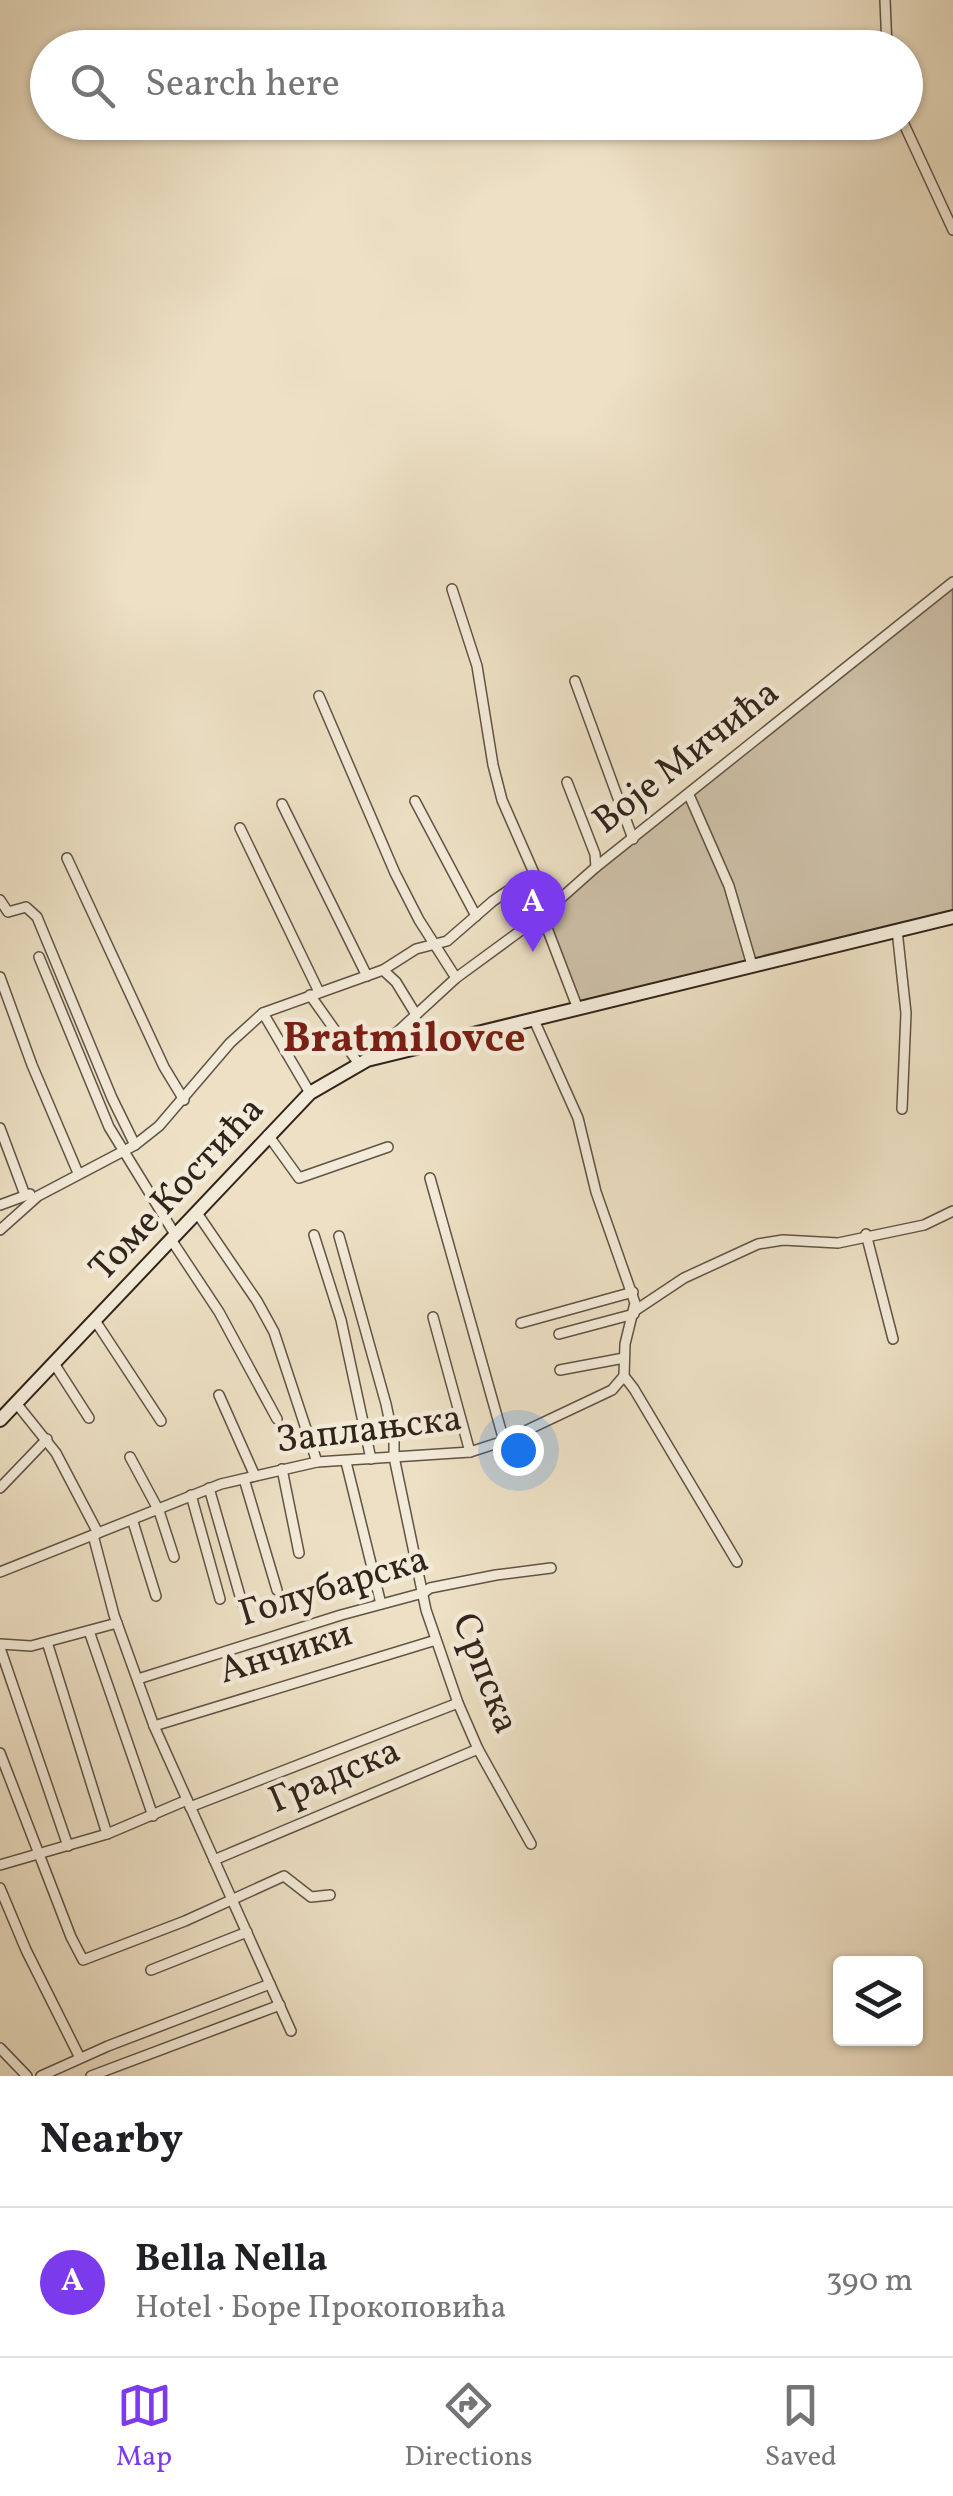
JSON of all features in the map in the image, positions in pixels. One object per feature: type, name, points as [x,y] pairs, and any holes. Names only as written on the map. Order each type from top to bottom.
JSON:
[{"type":"street","points":[[885,0],[886,30]]},
{"type":"street","points":[[911,140],[953,230]]},
{"type":"street","name":"Воје Мичића","points":[[363,1062],[456,978],[542,915],[596,867],[953,582]]},
{"type":"street","points":[[452,589],[477,666],[502,800],[534,873],[542,915],[578,1009]]},
{"type":"street","points":[[576,681],[632,839]]},
{"type":"street","points":[[318,696],[395,874],[418,920],[456,978]]},
{"type":"street","points":[[568,782],[595,854],[596,867]]},
{"type":"street","points":[[689,795],[729,886],[752,965]]},
{"type":"street","points":[[416,801],[476,916]]},
{"type":"street","points":[[282,804],[368,976]]},
{"type":"street","points":[[240,828],[315,994],[363,1062]]},
{"type":"street","points":[[67,858],[164,1067],[184,1100]]},
{"type":"street","points":[[0,1230],[38,1196],[122,1152],[160,1126],[230,1043],[263,1014],[383,970],[416,948],[447,941],[534,873]]},
{"type":"street","points":[[516,887],[542,915]]},
{"type":"street","points":[[0,900],[8,912],[26,907],[37,916],[120,1118],[135,1144]]},
{"type":"street","name":"Томе Костића","points":[[0,1420],[310,1093],[363,1062],[953,918]]},
{"type":"street","points":[[897,930],[906,1013],[902,1109]]},
{"type":"street","points":[[39,957],[122,1152],[219,1312],[277,1420]]},
{"type":"street","points":[[383,970],[396,982],[415,1013],[409,1034],[417,1049]]},
{"type":"street","points":[[0,978],[78,1173]]},
{"type":"street","points":[[263,1014],[310,1093]]},
{"type":"street","points":[[534,1020],[578,1118],[591,1175],[632,1292],[635,1312],[624,1358],[624,1376],[737,1562]]},
{"type":"street","points":[[0,1128],[25,1194]]},
{"type":"street","points":[[268,1135],[299,1178],[388,1147]]},
{"type":"street","points":[[430,1178],[504,1441]]},
{"type":"street","points":[[0,1205],[25,1194],[38,1196]]},
{"type":"street","points":[[560,1334],[635,1312],[684,1278],[758,1244],[782,1240],[838,1243],[866,1234],[924,1225],[953,1212]]},
{"type":"street","points":[[197,1213],[274,1332],[318,1462]]},
{"type":"street","points":[[866,1234],[893,1339]]},
{"type":"street","points":[[314,1235],[338,1307],[372,1458]]},
{"type":"street","name":"Српска","points":[[339,1236],[386,1404],[394,1458],[436,1640],[478,1749],[531,1844]]},
{"type":"street","points":[[521,1322],[632,1292]]},
{"type":"street","points":[[433,1317],[470,1452]]},
{"type":"street","points":[[96,1322],[162,1421]]},
{"type":"street","points":[[560,1370],[624,1358]]},
{"type":"street","points":[[55,1365],[89,1418]]},
{"type":"street","name":"Заплањска","points":[[0,1572],[133,1522],[191,1494],[249,1477],[318,1462],[470,1452],[504,1441],[612,1390],[624,1376]]},
{"type":"street","points":[[218,1395],[249,1477],[277,1590]]},
{"type":"street","points":[[16,1403],[46,1439],[96,1534],[118,1623],[154,1726],[292,2031]]},
{"type":"street","points":[[0,1488],[46,1439]]},
{"type":"street","points":[[130,1458],[159,1510],[174,1556]]},
{"type":"street","points":[[346,1462],[382,1604]]},
{"type":"street","points":[[282,1470],[299,1554]]},
{"type":"street","points":[[209,1488],[242,1603]]},
{"type":"street","points":[[191,1494],[220,1599]]},
{"type":"street","points":[[133,1522],[156,1596]]},
{"type":"street","name":"Голубарска","points":[[138,1680],[430,1588],[496,1574],[551,1568]]},
{"type":"street","points":[[68,1846],[0,1646],[31,1646],[118,1623]]},
{"type":"street","points":[[89,1630],[153,1816]]},
{"type":"street","name":"Анчики","points":[[154,1726],[436,1640]]},
{"type":"street","points":[[47,1642],[106,1834]]},
{"type":"street","points":[[0,1866],[106,1834],[458,1703]]},
{"type":"street","name":"Градска","points":[[214,1860],[478,1749]]},
{"type":"street","points":[[0,1753],[83,1960],[284,1876],[311,1898],[330,1895]]},
{"type":"street","points":[[0,1888],[80,2058]]},
{"type":"street","points":[[151,1970],[247,1932]]},
{"type":"street","points":[[41,2076],[270,1984]]},
{"type":"street","points":[[91,2076],[280,2005]]},
{"type":"street","points":[[0,2048],[27,2076]]},
{"type":"shaded area","points":[[953,582],[953,917],[578,1009],[542,915]]},
{"type":"place","name":"Bella Nella","points":[[533,952]]},
{"type":"district","name":"Bratmilovce","points":[[404,1040]]}]
